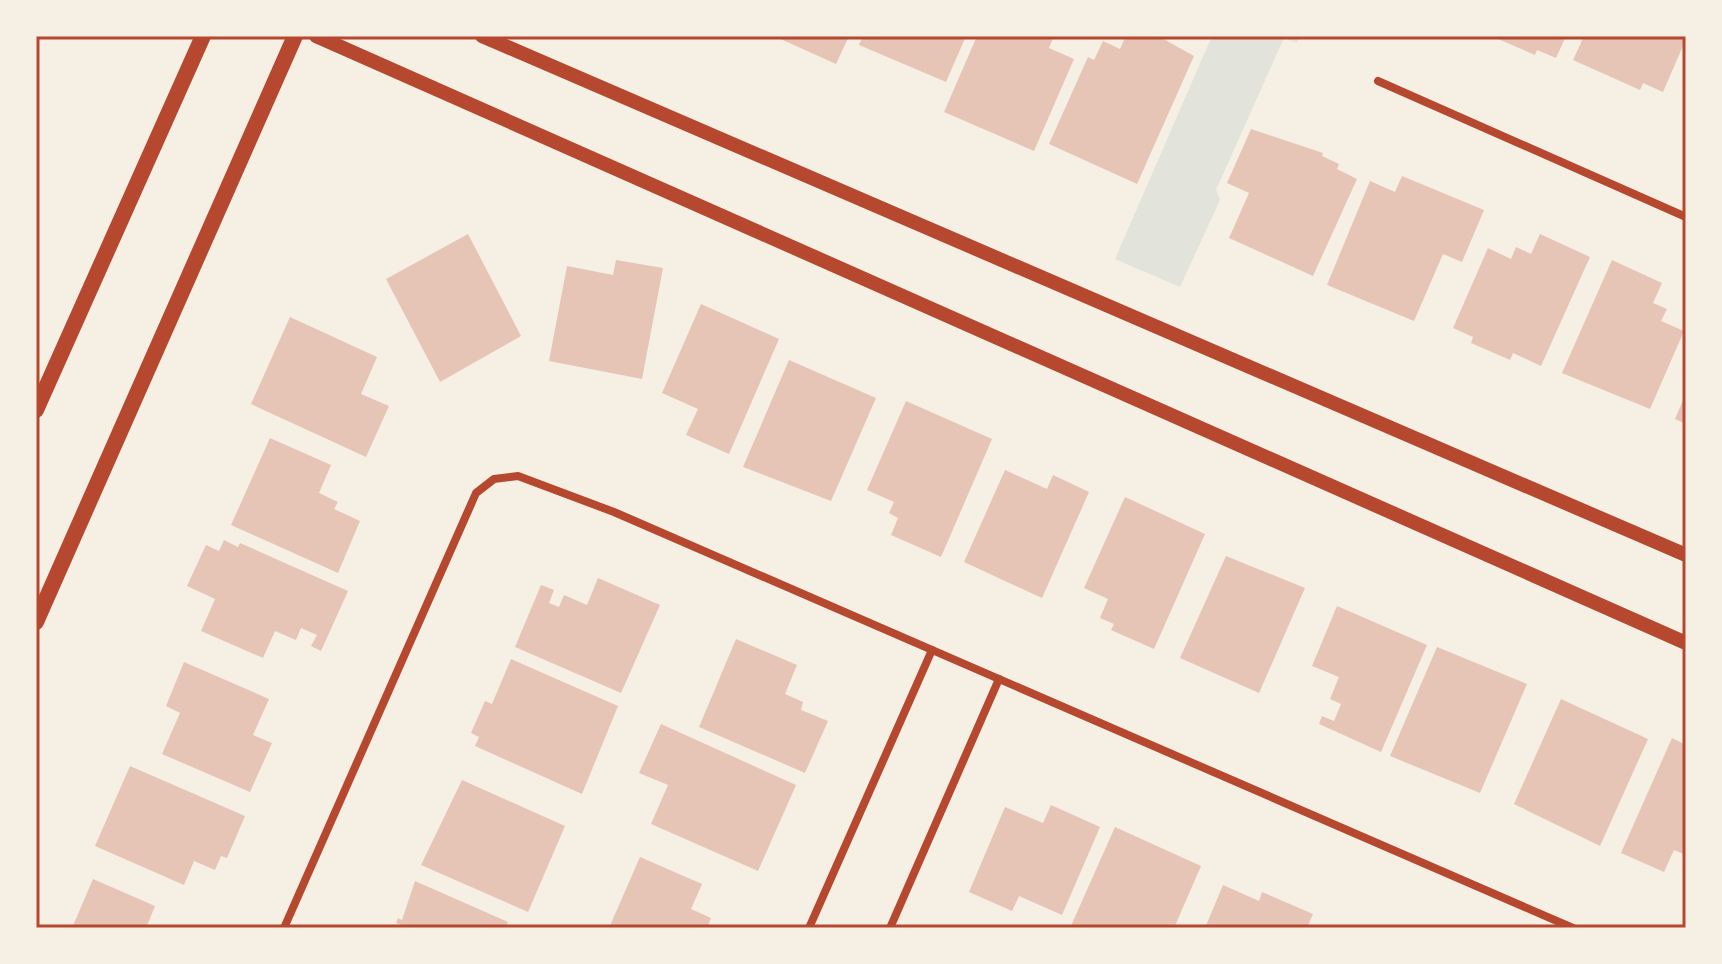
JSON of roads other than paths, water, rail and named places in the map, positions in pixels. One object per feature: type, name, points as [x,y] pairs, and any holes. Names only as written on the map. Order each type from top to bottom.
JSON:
[{"type":"main road","points":[[36,410],[203,36]]},
{"type":"main road","points":[[36,622],[295,36]]},
{"type":"street","points":[[316,36],[1686,643]]},
{"type":"street","points":[[482,36],[1686,555]]},
{"type":"street","points":[[1378,81],[1686,217]]},
{"type":"street","points":[[284,928],[476,493],[494,479],[518,476],[614,512],[1573,928]]},
{"type":"street","points":[[809,928],[932,650]]},
{"type":"street","points":[[890,928],[999,679]]}]
